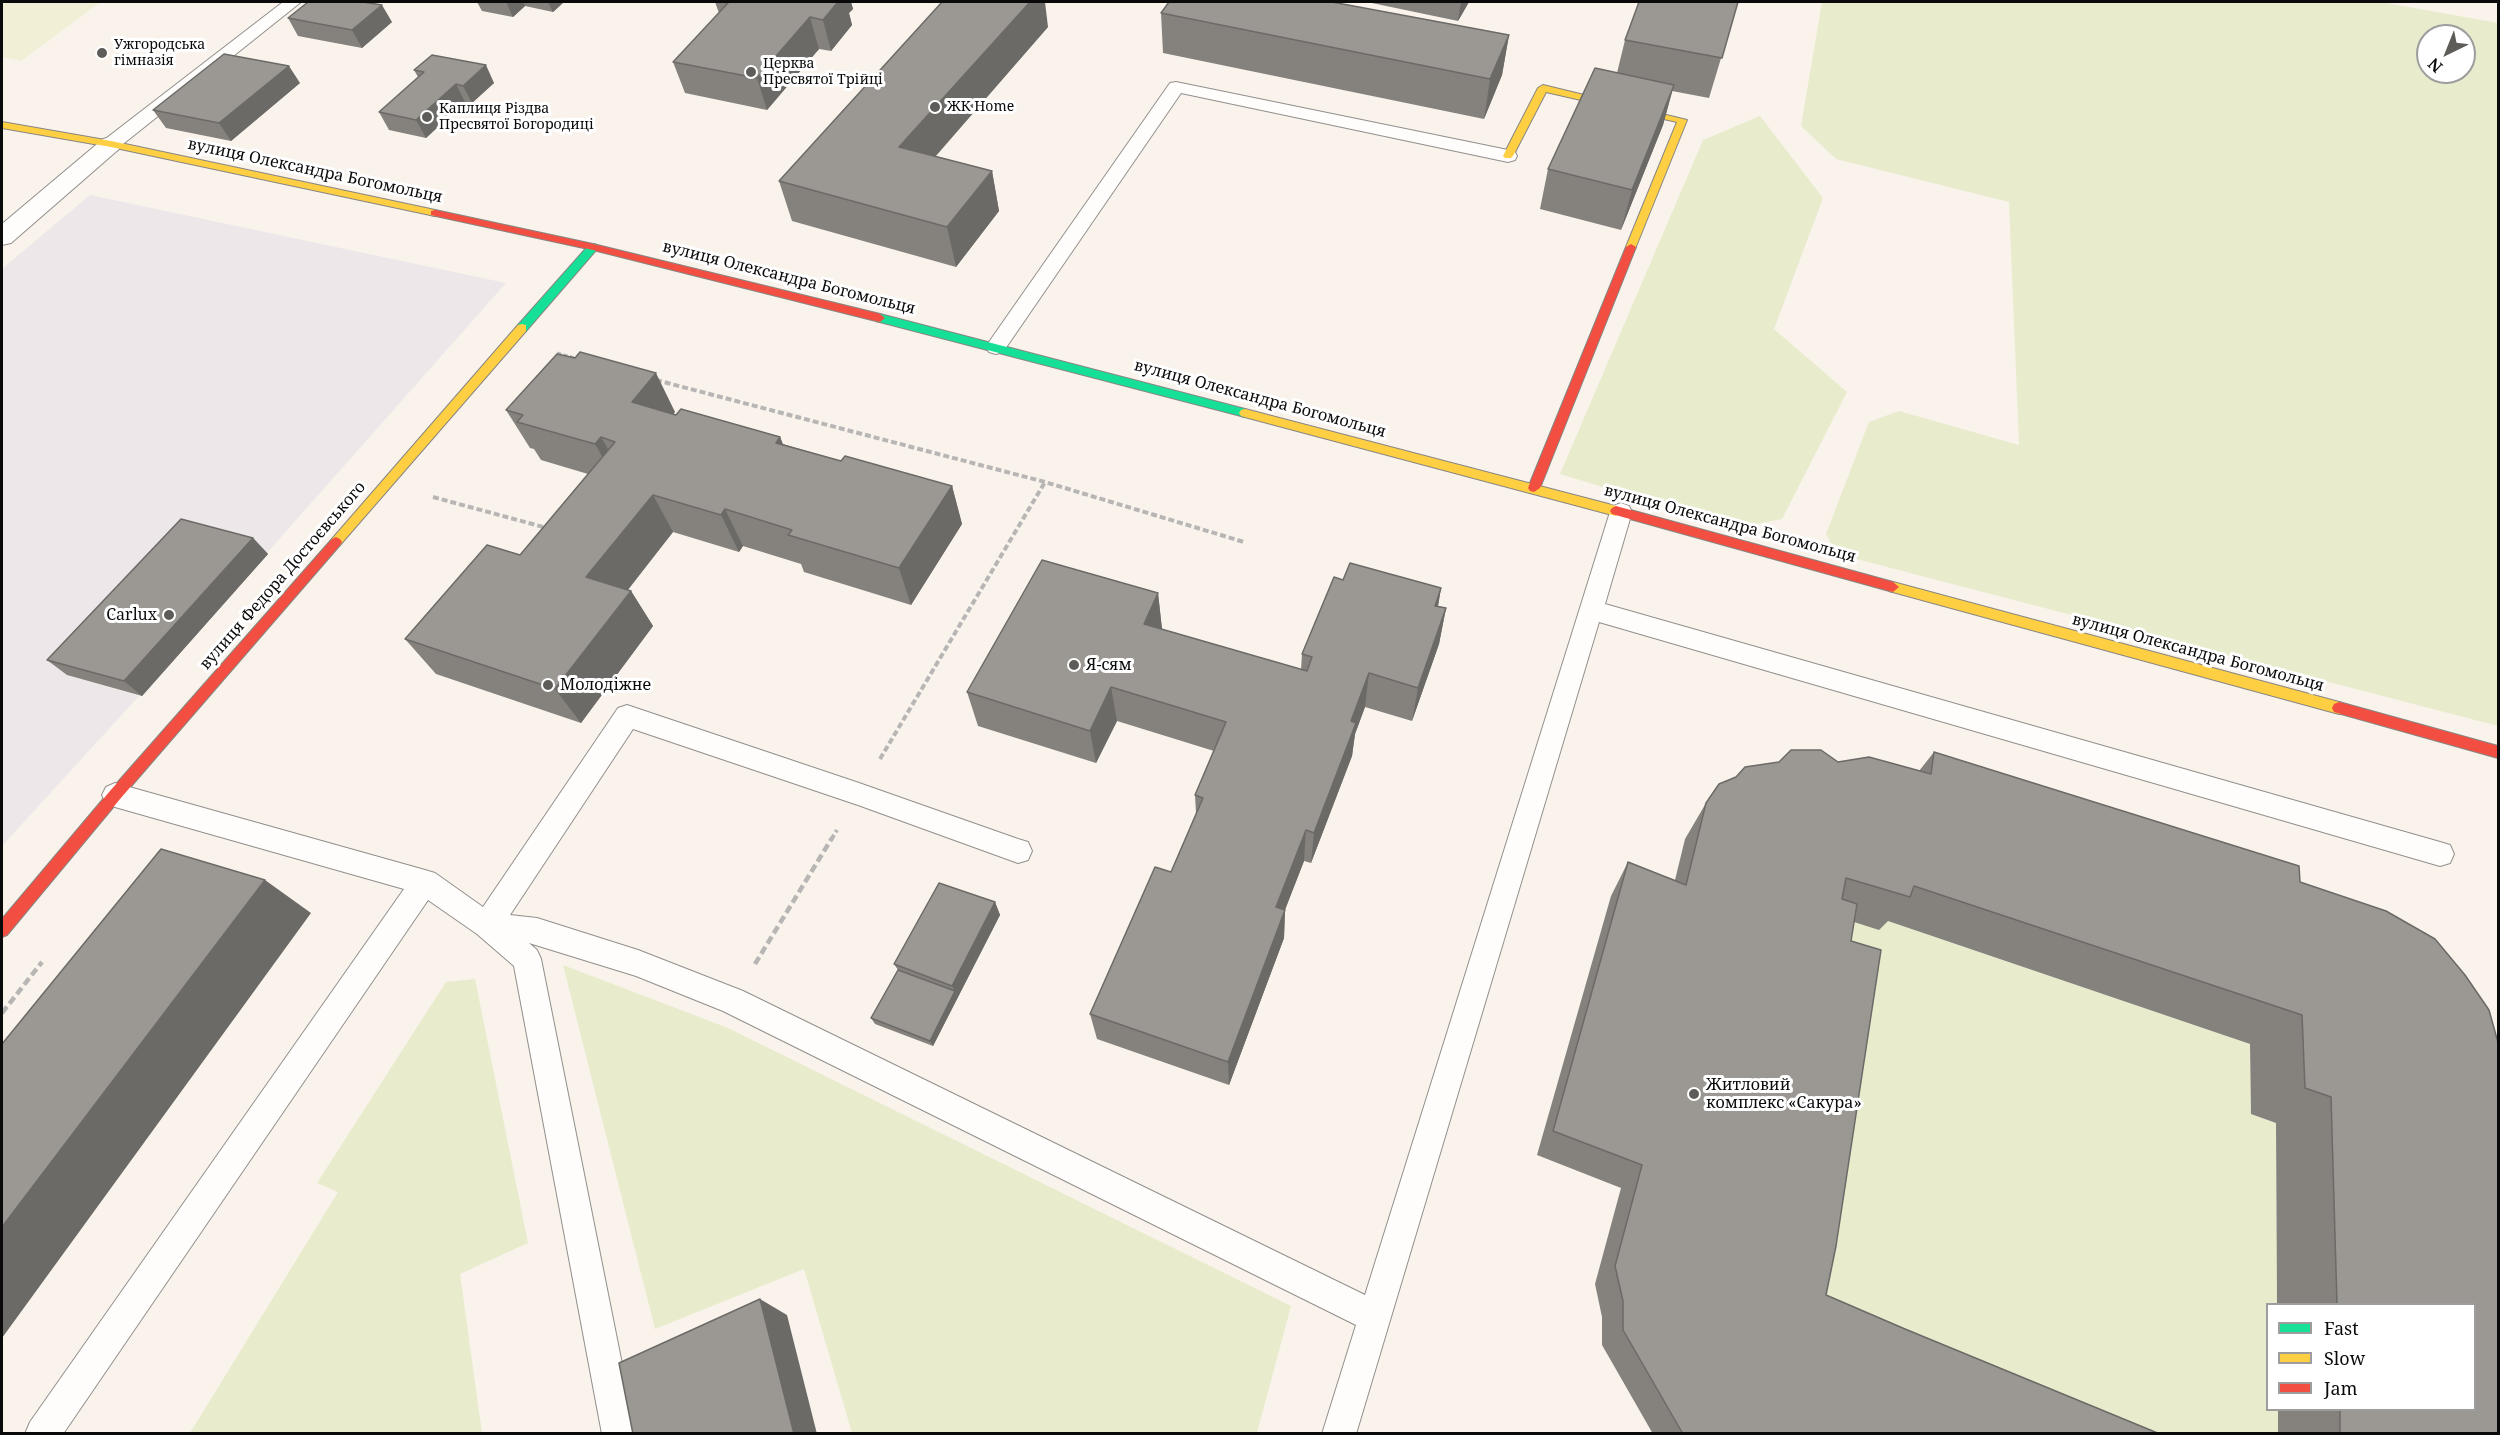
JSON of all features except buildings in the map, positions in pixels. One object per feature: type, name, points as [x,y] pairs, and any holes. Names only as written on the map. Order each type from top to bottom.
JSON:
[{"type":"street","points":[[1508,156],[1543,88],[1682,120],[1534,488]]},
{"type":"street","name":"вулиця Олександра Богомольця","points":[[2,125],[111,144],[592,247],[996,347],[1534,488],[2499,752]]},
{"type":"street","points":[[2,237],[111,144]]},
{"type":"street","name":"вулиця Федора Достоєвського","points":[[2,930],[115,795],[592,247]]},
{"type":"lane","points":[[111,144],[292,2]]},
{"type":"lane","points":[[996,347],[1176,87],[1508,156]]},
{"type":"lane","points":[[1339,1434],[1621,512]]},
{"type":"lane","points":[[1591,610],[2440,854]]},
{"type":"lane","points":[[487,925],[627,716],[859,794],[1018,851]]},
{"type":"lane","points":[[115,795],[425,882],[487,925],[527,959],[619,1434]]},
{"type":"lane","points":[[42,1434],[425,882]]},
{"type":"lane","points":[[487,925],[548,934],[638,963],[733,1001],[1375,1317]]},
{"type":"path","points":[[548,351],[582,360]]},
{"type":"path","points":[[652,378],[1045,482],[1244,542]]},
{"type":"path","points":[[733,1001],[1045,482]]},
{"type":"path","points":[[427,496],[554,529]]},
{"type":"shaded area","points":[[90,195],[506,283],[266,554],[67,675],[139,696],[2,846],[2,269]]},
{"type":"green space","points":[[2,2],[101,2],[21,61],[2,57]]},
{"type":"green space","points":[[1822,2],[2381,2],[2498,23],[2498,726],[1837,554],[1826,534],[1869,422],[1899,411],[2019,445],[2009,202],[1836,159],[1801,126]]},
{"type":"green space","points":[[1760,116],[1823,198],[1774,329],[1847,392],[1782,519],[1752,525],[1714,521],[1560,474],[1703,140]]},
{"type":"green space","points":[[1818,911],[1883,919],[2250,1044],[2251,1114],[2276,1123],[2277,1303],[2266,1303],[2266,1411],[2278,1411],[2278,1433],[2085,1433],[1795,1311]]},
{"type":"green space","points":[[563,965],[728,1028],[1291,1306],[1257,1433],[852,1433],[804,1269],[655,1329]]},
{"type":"green space","points":[[475,979],[528,1243],[460,1274],[482,1433],[190,1433],[338,1192],[317,1183],[446,982]]},
{"type":"traffic: fast","points":[[522,328],[593,247]]},
{"type":"traffic: fast","points":[[880,318],[1245,413]]},
{"type":"traffic: slow","points":[[1508,156],[1543,88],[1682,120],[1631,247]]},
{"type":"traffic: slow","points":[[2,125],[111,144],[435,213]]},
{"type":"traffic: slow","points":[[336,542],[522,328]]},
{"type":"traffic: slow","points":[[1245,413],[1616,511]]},
{"type":"traffic: slow","points":[[1893,587],[2339,708]]},
{"type":"traffic: jam","points":[[435,213],[593,247],[880,318]]},
{"type":"traffic: jam","points":[[1534,488],[1631,247]]},
{"type":"traffic: jam","points":[[1616,511],[1893,587]]},
{"type":"traffic: jam","points":[[2,930],[115,795],[336,542]]},
{"type":"traffic: jam","points":[[2339,708],[2498,752]]},
{"type":"place","name":"Ужгородська гімназія","points":[[102,53]]},
{"type":"place","name":"Церква Пресвятої Трійці","points":[[751,72]]},
{"type":"place","name":"ЖК Home","points":[[935,107]]},
{"type":"place","name":"Каплиця Різдва Пресвятої Богородиці","points":[[427,117]]},
{"type":"place","name":"Carlux","points":[[169,615]]},
{"type":"place","name":"Я-сям","points":[[1074,665]]},
{"type":"place","name":"Молодіжне","points":[[548,685]]},
{"type":"place","name":"Житловий комплекс «Сакура»","points":[[1694,1094]]}]
